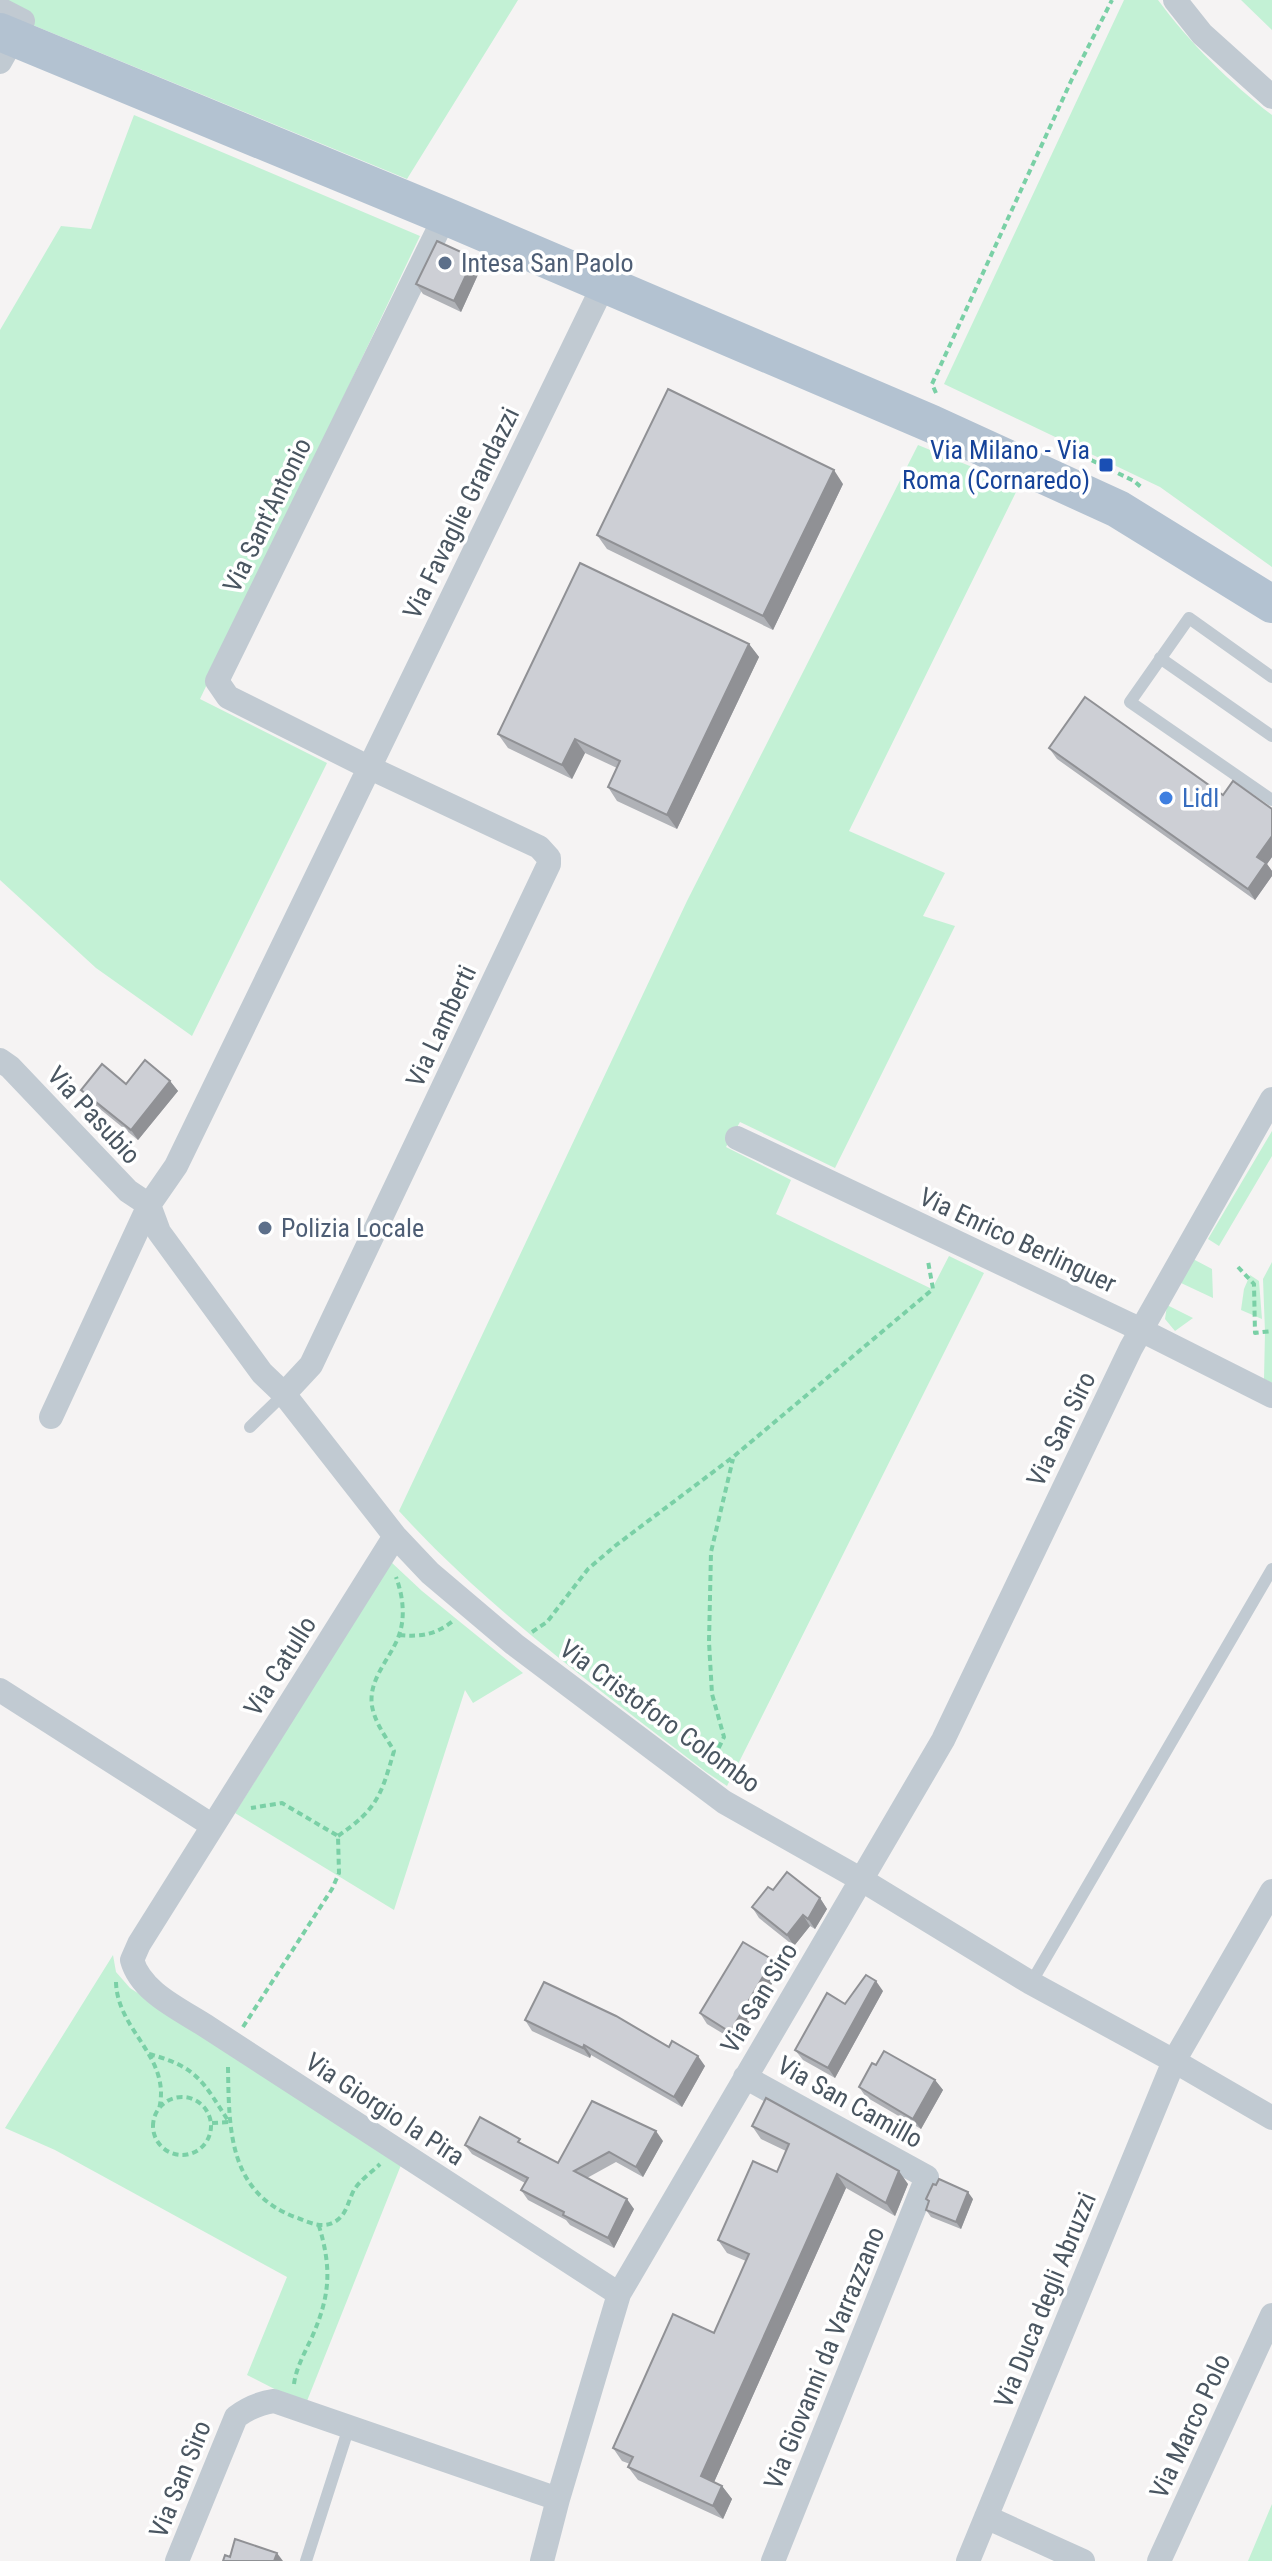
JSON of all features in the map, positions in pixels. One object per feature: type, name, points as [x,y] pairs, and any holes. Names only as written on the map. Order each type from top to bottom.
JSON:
[{"type":"main road","points":[[6,32],[205,109],[296,154],[932,424],[1118,509],[1268,600]]},
{"type":"street","points":[[1175,0],[1202,34],[1272,97]]},
{"type":"street","name":"Via Sant'Antonio","points":[[368,767],[228,697],[217,681],[445,216]]},
{"type":"street","name":"Via Favaglie Grandazzi","points":[[51,1417],[149,1205],[176,1166],[604,284]]},
{"type":"street","name":"Via Lamberti","points":[[284,1394],[311,1365],[549,864],[549,858],[539,847],[368,767]]},
{"type":"street","name":"Via Pasubio","points":[[0,1060],[128,1191],[149,1205]]},
{"type":"street","name":"Via San Siro","points":[[177,2561],[236,2417],[246,2409],[274,2401],[558,2499],[619,2294],[943,1740],[1141,1330],[1272,1099]]},
{"type":"street","name":"Via Enrico Berlinguer","points":[[737,1138],[1141,1330],[1272,1396]]},
{"type":"street","name":"Via Cristoforo Colombo","points":[[149,1205],[159,1232],[262,1373],[284,1394],[391,1543],[514,1644],[724,1802],[862,1880],[1031,1983],[1272,2118]]},
{"type":"street","name":"Via Catullo","points":[[132,1960],[139,1944],[391,1543]]},
{"type":"street","points":[[0,1690],[217,1819]]},
{"type":"street","name":"Via Duca degli Abruzzi","points":[[968,2561],[1174,2061],[1272,1891]]},
{"type":"street","name":"Via Giorgio la Pira","points":[[132,1960],[135,1973],[145,1985],[619,2294]]},
{"type":"street","name":"Via San Camillo","points":[[745,2077],[927,2177]]},
{"type":"street","name":"Via Giovanni da Varrazzano","points":[[773,2561],[927,2177]]},
{"type":"street","name":"Via Marco Polo","points":[[1159,2561],[1272,2315]]},
{"type":"street","points":[[542,2561],[558,2499]]},
{"type":"street","points":[[986,2517],[1083,2561]]},
{"type":"lane","points":[[1272,677],[1189,618],[1130,702],[1272,800]]},
{"type":"lane","points":[[1160,658],[1272,736]]},
{"type":"lane","points":[[250,1427],[284,1394]]},
{"type":"lane","points":[[1031,1983],[1272,1569]]},
{"type":"lane","points":[[306,2561],[349,2427]]},
{"type":"path","points":[[936,394],[932,384],[1072,79],[1112,0]]},
{"type":"path","points":[[514,1644],[547,1622],[588,1569],[615,1546],[733,1457],[933,1289],[928,1261]]},
{"type":"path","points":[[1238,1267],[1254,1284],[1255,1333],[1272,1331]]},
{"type":"path","points":[[699,1784],[724,1737],[712,1694],[709,1642],[711,1552],[733,1457]]},
{"type":"path","points":[[338,1836],[376,1804],[394,1751],[372,1706],[372,1686],[399,1635],[403,1610],[391,1543]]},
{"type":"path","points":[[399,1635],[419,1637],[439,1632],[470,1608]]},
{"type":"path","points":[[217,1819],[260,1805],[282,1803],[338,1836]]},
{"type":"path","points":[[338,1836],[339,1877],[227,2052],[229,2122],[239,2168],[251,2186],[288,2214],[319,2226],[335,2222],[344,2212],[355,2189],[395,2149]]},
{"type":"path","points":[[132,1960],[116,1972],[116,1991],[128,2022],[159,2074],[162,2087],[159,2109],[154,2118],[154,2133],[158,2142],[173,2154],[188,2155],[205,2145],[211,2123],[201,2105],[192,2099],[176,2098],[159,2109]]},
{"type":"path","points":[[149,2054],[175,2061],[188,2069],[199,2079],[229,2122]]},
{"type":"path","points":[[211,2123],[229,2122]]},
{"type":"path","points":[[294,2409],[294,2380],[321,2317],[327,2293],[329,2269],[319,2226]]},
{"type":"green space","points":[[0,0],[518,0],[407,179],[23,21]]},
{"type":"green space","points":[[1124,0],[1158,0],[1211,61],[1272,115],[1272,567],[1160,487],[944,384]]},
{"type":"green space","points":[[1241,0],[1272,0],[1272,30]]},
{"type":"green space","points":[[134,115],[420,236],[200,699],[327,763],[192,1036],[96,968],[0,880],[0,330],[61,226],[91,229]]},
{"type":"green space","points":[[918,445],[1019,486],[849,831],[945,873],[923,916],[955,926],[835,1168],[740,1122],[726,1147],[791,1180],[776,1214],[932,1289],[949,1256],[984,1273],[727,1786],[586,1680],[508,1616],[399,1511],[687,901]]},
{"type":"green space","points":[[1272,1131],[1272,1156],[1219,1246],[1208,1239]]},
{"type":"green space","points":[[1193,1259],[1212,1269],[1213,1298],[1181,1283]]},
{"type":"green space","points":[[1272,1262],[1272,1383],[1264,1379],[1263,1279]]},
{"type":"green space","points":[[1250,1275],[1259,1281],[1262,1319],[1241,1310]]},
{"type":"green space","points":[[1167,1305],[1193,1318],[1175,1331],[1165,1319]]},
{"type":"green space","points":[[391,1562],[523,1673],[473,1703],[465,1690],[394,1910],[235,1813]]},
{"type":"green space","points":[[113,1955],[116,1972],[130,1988],[401,2165],[307,2401],[294,2399],[247,2375],[287,2277],[55,2150],[5,2128]]},
{"type":"green space","points":[[1272,2504],[1272,2561],[1248,2561]]},
{"type":"building","points":[[437,241],[474,258],[454,301],[416,284]]},
{"type":"building","points":[[668,389],[834,470],[763,616],[597,535]]},
{"type":"building","points":[[580,563],[749,644],[667,815],[608,787],[620,761],[575,739],[562,765],[498,734]]},
{"type":"building","name":"Lidl","points":[[1085,697],[1223,795],[1233,781],[1272,809],[1272,836],[1257,857],[1266,863],[1248,889],[1049,748]]},
{"type":"building","points":[[145,1060],[170,1081],[131,1130],[81,1090],[102,1064],[126,1084]]},
{"type":"building","points":[[787,1872],[820,1898],[808,1919],[803,1915],[787,1935],[752,1907],[768,1887],[773,1890]]},
{"type":"building","points":[[743,1942],[773,1960],[730,2032],[700,2013]]},
{"type":"building","points":[[866,1975],[876,1981],[828,2068],[795,2050],[827,1993],[845,2004]]},
{"type":"building","points":[[544,1982],[616,2016],[669,2047],[672,2041],[698,2056],[674,2097],[584,2045],[583,2048],[525,2020]]},
{"type":"building","points":[[884,2051],[935,2080],[913,2119],[859,2087],[872,2063],[876,2065]]},
{"type":"building","points":[[766,2098],[899,2171],[886,2203],[837,2174],[701,2476],[722,2486],[713,2506],[628,2467],[633,2457],[613,2448],[673,2314],[714,2333],[749,2254],[718,2240],[753,2161],[777,2172],[789,2144],[752,2126]]},
{"type":"building","points":[[592,2101],[656,2131],[636,2167],[609,2152],[574,2171],[627,2199],[608,2238],[521,2190],[528,2178],[465,2145],[480,2117],[558,2163]]},
{"type":"building","points":[[939,2179],[968,2192],[956,2222],[926,2210],[929,2201],[926,2199]]},
{"type":"building","points":[[235,2539],[277,2553],[274,2561],[223,2561],[225,2555],[230,2557]]},
{"type":"place","name":"Intesa San Paolo","points":[[445,263]]},
{"type":"place","name":"Via Milano - Via Roma (Cornaredo)","points":[[1106,465]]},
{"type":"place","name":"Lidl","points":[[1166,798]]},
{"type":"place","name":"Polizia Locale","points":[[265,1228]]}]
